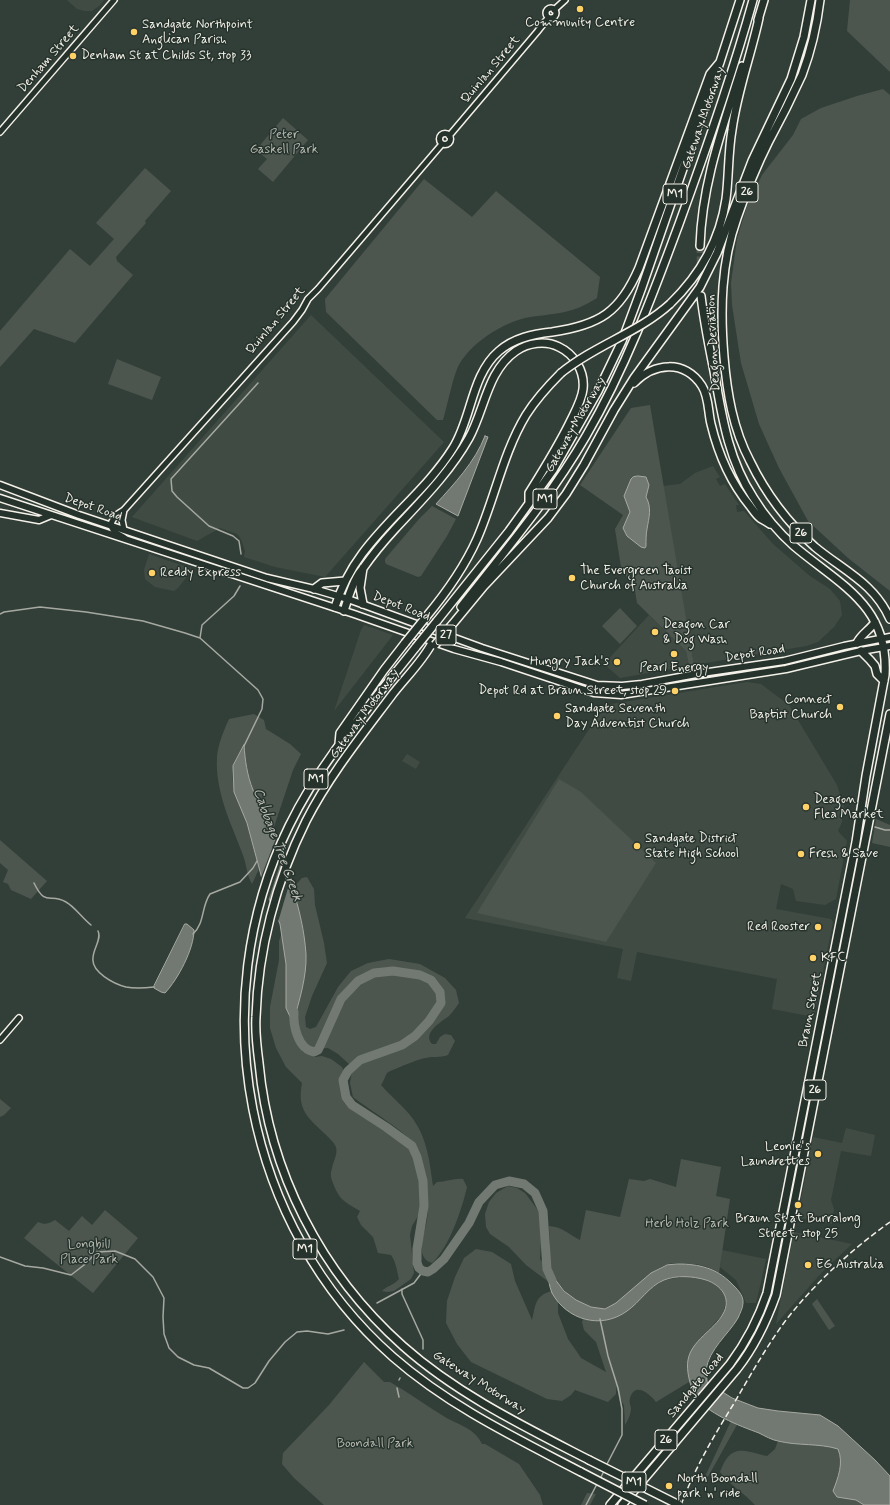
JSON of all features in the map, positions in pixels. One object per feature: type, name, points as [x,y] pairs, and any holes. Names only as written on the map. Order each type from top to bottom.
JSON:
[{"type":"highway","name":"Gateway Motorway","points":[[645,1505],[474,1415],[406,1368],[369,1334],[352,1315],[320,1274],[286,1212],[271,1178],[260,1143],[247,1082],[244,1002],[249,954],[260,902],[273,864],[288,829],[312,784],[338,746],[530,503],[553,470],[598,391],[622,341],[649,268],[740,0]]},
{"type":"highway","name":"Gateway Motorway","points":[[679,1505],[589,1460],[516,1421],[458,1387],[404,1347],[370,1314],[319,1246],[296,1203],[282,1169],[270,1129],[260,1079],[256,1017],[259,977],[269,924],[281,881],[313,808],[335,774],[376,717],[449,625],[545,499],[581,443],[606,400],[636,336],[710,140],[753,0]]},
{"type":"highway","points":[[338,746],[340,733],[384,670],[454,580],[470,554],[484,522],[513,441],[523,420],[543,391],[561,373],[596,349],[645,323],[670,304],[683,292],[695,276],[709,252],[718,233],[726,199],[732,130],[764,0]]},
{"type":"highway","points":[[449,625],[559,504],[580,472],[611,415],[634,378],[700,287],[717,253],[752,161],[791,79],[804,37],[811,0]]},
{"type":"highway","name":"Deagon Deviation","points":[[820,0],[810,50],[802,73],[758,166],[737,218],[731,238],[724,275],[722,297],[722,318],[728,394],[738,433],[748,459],[767,492],[785,516],[808,541],[863,582],[881,602],[890,619]]},
{"type":"highway","points":[[700,246],[709,173],[717,144],[759,18]]},
{"type":"highway","points":[[335,607],[353,567],[368,546],[448,456],[461,432],[484,371],[498,352],[523,338],[588,324],[608,313],[620,302],[639,268],[710,74],[720,62]]},
{"type":"highway","name":"Deagon Deviation","points":[[701,296],[705,327],[724,427],[730,451],[742,478],[753,497],[774,526],[792,545],[860,600],[875,622],[882,638]]},
{"type":"highway","points":[[344,611],[358,575],[363,568],[455,461],[475,428],[491,383],[503,363],[516,351],[529,344],[550,344],[564,350],[574,359],[582,376],[583,390],[566,432],[530,494],[530,503]]},
{"type":"highway","points":[[628,389],[648,372],[663,367],[684,370],[696,379],[701,385],[706,397],[714,436],[727,469],[747,502],[759,517],[774,526]]},
{"type":"highway","points":[[363,568],[360,588],[363,604]]},
{"type":"highway","points":[[314,589],[322,583],[345,582]]},
{"type":"highway","points":[[881,602],[890,605]]},
{"type":"highway","points":[[858,643],[860,636],[868,631],[875,622]]},
{"type":"highway","name":"Braun Street","points":[[760,1314],[767,1293],[858,832],[866,776],[884,681],[887,646],[882,638]]},
{"type":"highway","points":[[862,651],[875,666],[877,674],[884,681]]},
{"type":"highway","name":"Braun Street","points":[[768,1318],[776,1295],[890,714]]},
{"type":"highway","name":"Sandgate Road","points":[[610,1505],[715,1383],[742,1348],[760,1314]]},
{"type":"highway","name":"Sandgate Road","points":[[622,1505],[722,1388],[749,1353],[768,1318]]},
{"type":"main road","name":"27","points":[[0,499],[2,487]]},
{"type":"main road","name":"Depot Road","points":[[2,487],[111,526],[267,578],[339,596],[482,648],[586,682],[605,686],[642,684],[702,673],[784,661],[858,643],[890,637]]},
{"type":"main road","name":"Depot Road","points":[[0,499],[51,514],[335,607],[454,649],[501,662],[581,689],[604,694],[621,695],[780,670],[887,646]]},
{"type":"main road","points":[[0,512],[39,520],[51,514]]},
{"type":"street","name":"Denham Street","points":[[0,132],[114,0]]},
{"type":"street","name":"Quinlan Street","points":[[111,526],[114,518],[124,510],[293,322],[308,299],[318,290],[442,144],[446,145],[449,143],[449,136],[533,38],[548,18],[554,17],[556,13],[554,10],[565,0]]},
{"type":"street","points":[[124,510],[122,520],[124,530]]},
{"type":"street","points":[[111,526],[114,532],[122,535],[127,540]]},
{"type":"street","points":[[0,1040],[18,1018]]},
{"type":"shaded area","points":[[67,0],[104,0],[92,11],[85,11],[77,9]]},
{"type":"shaded area","points":[[311,315],[444,442],[325,577],[275,567],[244,557],[245,551],[241,539],[237,534],[220,528],[197,541],[132,517]]},
{"type":"shaded area","points":[[713,466],[720,477],[716,479],[720,486],[725,484],[739,505],[736,505],[737,512],[744,511],[773,544],[810,576],[830,589],[840,601],[842,615],[834,627],[818,642],[806,646],[694,665],[663,486],[680,484],[695,473]]},
{"type":"shaded area","points":[[149,554],[193,569],[174,591],[155,587],[145,579],[144,570]]},
{"type":"shaded area","points":[[649,615],[686,651],[689,666],[620,678],[604,664]]},
{"type":"shaded area","points":[[364,625],[393,635],[334,711],[361,630]]},
{"type":"shaded area","name":"Sandgate District State High School","points":[[747,682],[761,684],[789,705],[837,785],[846,813],[842,815],[842,822],[838,831],[847,841],[836,899],[825,905],[796,901],[793,889],[781,884],[776,909],[831,919],[833,922],[814,1017],[772,1009],[777,979],[637,952],[631,981],[617,978],[623,949],[465,918],[605,705]]},
{"type":"shaded area","points":[[407,754],[420,762],[416,769],[402,761]]},
{"type":"shaded area","points":[[846,1128],[875,1135],[871,1156],[841,1151],[831,1200],[834,1209],[832,1224],[800,1218],[798,1215],[813,1137],[842,1143]]},
{"type":"shaded area","points":[[794,1232],[852,1244],[824,1270],[776,1324]]},
{"type":"shaded area","points":[[722,1250],[766,1259],[756,1303],[746,1303],[736,1280],[720,1267]]},
{"type":"green space","points":[[850,0],[890,0],[890,72],[847,31]]},
{"type":"green space","points":[[883,89],[890,95],[890,591],[848,558],[808,521],[779,468],[759,424],[741,363],[732,305],[731,283],[737,239],[747,206],[762,175],[793,135],[801,119],[821,108]]},
{"type":"green space","name":"Peter Gaskell Park","points":[[283,118],[308,140],[273,182],[258,169],[267,159],[256,150]]},
{"type":"green space","points":[[145,168],[171,191],[145,221],[146,223],[116,257],[117,261],[133,275],[75,343],[34,329],[0,367],[0,331],[70,249],[90,266],[114,239],[96,223]]},
{"type":"green space","points":[[424,179],[472,217],[496,191],[600,277],[597,298],[580,307],[565,312],[530,317],[509,323],[478,343],[469,351],[457,369],[443,420],[437,420],[326,312],[325,299]]},
{"type":"green space","points":[[117,359],[161,377],[152,400],[108,384]]},
{"type":"green space","points":[[650,405],[694,665],[689,666],[686,651],[637,603],[635,591],[621,567],[615,529],[623,515],[580,485],[631,408]]},
{"type":"green space","points":[[432,506],[456,519],[447,536],[421,576],[418,577],[386,564],[385,559]]},
{"type":"green space","points":[[620,608],[637,626],[620,644],[602,626]]},
{"type":"green space","points":[[254,714],[264,720],[266,729],[290,744],[301,754],[293,770],[272,833],[252,789],[246,766],[244,746],[237,757],[233,776],[234,785],[247,824],[259,869],[252,884],[221,795],[217,770],[217,757],[223,732],[229,719]]},
{"type":"green space","points":[[559,779],[581,792],[656,863],[606,942],[477,913]]},
{"type":"green space","points":[[876,819],[890,825],[890,847],[872,843]]},
{"type":"green space","points":[[0,840],[47,881],[31,899],[11,890],[8,884],[3,882],[8,870],[0,863]]},
{"type":"green space","points":[[307,877],[314,889],[315,905],[327,963],[312,996],[305,1017],[306,1027],[310,1029],[316,1027],[338,987],[351,971],[368,963],[389,959],[420,964],[445,978],[456,990],[459,1003],[449,1016],[434,1028],[429,1036],[432,1044],[436,1044],[440,1037],[445,1034],[451,1035],[455,1041],[448,1055],[412,1062],[393,1070],[387,1073],[381,1085],[406,1110],[418,1126],[425,1142],[431,1168],[433,1186],[437,1182],[463,1179],[467,1187],[454,1228],[444,1248],[432,1263],[426,1260],[422,1250],[428,1215],[428,1202],[423,1165],[416,1147],[404,1134],[353,1097],[350,1083],[352,1071],[349,1064],[338,1054],[328,1048],[312,1049],[308,1047],[299,1034],[296,1025],[295,1016],[299,1003],[306,955],[296,899],[292,889],[302,878]]},
{"type":"green space","points":[[282,933],[286,964],[286,1008],[291,1018],[293,1034],[303,1052],[315,1057],[322,1056],[331,1059],[342,1067],[344,1071],[341,1080],[341,1092],[351,1108],[387,1130],[403,1142],[410,1149],[417,1163],[420,1181],[421,1211],[412,1226],[410,1235],[414,1273],[411,1279],[394,1291],[382,1291],[399,1279],[393,1258],[391,1255],[378,1253],[373,1237],[361,1225],[357,1217],[360,1211],[346,1202],[338,1194],[331,1178],[336,1155],[336,1147],[308,1117],[302,1106],[302,1083],[286,1067],[276,1048],[270,1028],[270,1007],[279,960],[279,941]]},
{"type":"green space","points":[[0,1099],[11,1108],[0,1117]]},
{"type":"green space","name":"Herb Holz Park","points":[[681,1159],[721,1167],[716,1196],[730,1199],[719,1273],[711,1268],[697,1265],[669,1264],[652,1273],[622,1300],[614,1305],[605,1308],[597,1308],[581,1303],[575,1299],[563,1289],[548,1270],[550,1283],[526,1265],[509,1247],[490,1234],[486,1227],[485,1214],[489,1202],[496,1193],[508,1186],[517,1188],[525,1193],[540,1213],[540,1259],[547,1268],[550,1246],[549,1226],[562,1229],[580,1240],[586,1210],[620,1217],[629,1179],[644,1181],[650,1179],[676,1187]]},
{"type":"green space","name":"Longbill Place Park","points":[[105,1210],[138,1238],[93,1293],[24,1238],[38,1222],[46,1224],[55,1220],[69,1231],[82,1216],[92,1225]]},
{"type":"green space","points":[[476,1249],[492,1252],[511,1264],[515,1281],[532,1320],[537,1302],[541,1296],[551,1291],[558,1301],[558,1313],[568,1339],[581,1358],[606,1372],[596,1342],[584,1330],[582,1322],[583,1319],[603,1321],[627,1311],[651,1288],[664,1280],[690,1276],[718,1285],[724,1293],[726,1301],[723,1314],[695,1345],[688,1359],[689,1382],[656,1402],[643,1391],[635,1390],[630,1398],[631,1408],[625,1425],[624,1406],[616,1387],[616,1394],[608,1402],[575,1390],[571,1395],[562,1401],[547,1399],[471,1362],[457,1344],[446,1323],[447,1301],[455,1277],[464,1258]]},
{"type":"green space","points":[[817,1299],[835,1326],[829,1330],[812,1304]]},
{"type":"green space","name":"Boondall Park","points":[[364,1362],[384,1382],[390,1382],[445,1417],[471,1431],[482,1444],[485,1444],[519,1464],[540,1495],[543,1505],[324,1505],[294,1478],[282,1464],[283,1453],[329,1405]]},
{"type":"green space","points":[[731,1421],[738,1423],[709,1475],[702,1483]]},
{"type":"green space","points":[[778,1441],[827,1445],[838,1449],[840,1454],[839,1476],[834,1492],[837,1497],[856,1500],[864,1505],[755,1505],[720,1472],[728,1456],[733,1453],[744,1451],[767,1456],[775,1449]]},
{"type":"green space","points":[[587,1493],[596,1494],[590,1505],[581,1505]]},
{"type":"water","points":[[485,436],[488,437],[458,516],[436,504],[470,464]]},
{"type":"water","points":[[638,476],[646,477],[649,485],[646,497],[650,513],[645,548],[641,547],[627,536],[623,528],[630,512],[624,496],[631,479]]},
{"type":"water","points":[[244,745],[251,784],[287,871],[297,904],[304,937],[306,954],[305,971],[293,1023],[286,1008],[286,964],[280,924],[265,890],[247,823],[234,792],[233,766]]},
{"type":"water","points":[[185,924],[194,930],[188,955],[180,972],[170,987],[165,993],[161,992],[154,988],[154,986]]},
{"type":"water","points":[[678,1264],[700,1266],[713,1270],[737,1289],[743,1300],[738,1318],[719,1342],[711,1355],[706,1370],[707,1382],[732,1398],[758,1408],[820,1415],[838,1426],[890,1476],[890,1505],[864,1505],[856,1500],[837,1497],[833,1491],[840,1465],[840,1454],[838,1449],[823,1446],[793,1444],[773,1440],[724,1418],[700,1402],[693,1392],[690,1383],[688,1360],[693,1347],[723,1314],[726,1298],[724,1293],[716,1285],[706,1280],[696,1278],[669,1278],[654,1286],[627,1311],[617,1317],[596,1321],[575,1316],[558,1302],[551,1290],[547,1269],[564,1291],[576,1300],[591,1307],[605,1309],[616,1303],[651,1273],[667,1265]]},
{"type":"pier","points":[[276,838],[283,856],[268,901],[260,880]]},
{"type":"pier","points":[[284,858],[291,878],[278,922],[269,903]]},
{"type":"waterway","points":[[241,554],[239,541],[233,536],[209,526],[177,497],[172,491],[171,479],[258,383]]},
{"type":"waterway","points":[[200,638],[202,625],[234,596],[240,586]]},
{"type":"waterway","name":"Cabbage Tree Creek","points":[[0,614],[4,612],[40,607],[86,612],[143,621],[200,638],[258,690],[263,699],[262,709],[244,746]]},
{"type":"waterway","points":[[875,827],[890,830]]},
{"type":"waterway","points":[[193,934],[197,930],[205,904],[210,894],[240,882],[253,868],[257,861]]},
{"type":"waterway","points":[[34,883],[42,895],[48,898],[61,899],[66,902],[91,925]]},
{"type":"waterway","points":[[98,931],[99,937],[94,951],[93,963],[99,973],[104,977],[126,987],[154,987]]},
{"type":"waterway","name":"Cabbage Tree Creek","points":[[294,1012],[294,1024],[300,1042],[309,1050],[314,1052],[318,1050],[341,999],[358,981],[374,973],[393,971],[420,975],[431,980],[440,992],[441,1003],[429,1021],[415,1036],[402,1045],[360,1060],[348,1071],[343,1080],[346,1097],[352,1105],[412,1146],[417,1157],[423,1181],[424,1206],[417,1249],[417,1263],[419,1268],[428,1272],[444,1259],[469,1223],[479,1202],[495,1185],[509,1181],[524,1184],[535,1193],[543,1211],[547,1269],[552,1280]]},
{"type":"waterway","points":[[0,1257],[25,1266],[43,1268],[71,1275],[97,1252],[115,1251],[135,1259],[153,1277],[164,1298],[164,1334],[169,1348],[178,1357],[194,1365],[209,1368],[243,1388],[248,1388],[255,1383],[269,1361],[285,1342],[297,1332],[307,1331],[328,1334],[344,1330]]},
{"type":"waterway","points":[[377,1303],[414,1283],[423,1271]]},
{"type":"waterway","points":[[402,1289],[402,1294],[423,1340],[423,1349]]},
{"type":"waterway","points":[[600,1319],[622,1409],[622,1435],[606,1466]]},
{"type":"waterway","points":[[397,1388],[399,1397]]},
{"type":"waterway","points":[[600,1479],[605,1469]]},
{"type":"waterway","points":[[586,1505],[597,1484]]},
{"type":"tunnel","points":[[700,246],[701,296]]},
{"type":"railway","points":[[681,1505],[711,1441],[765,1351],[786,1320],[809,1293],[835,1267],[890,1222]]},
{"type":"place","name":"Community Centre","points":[[580,9]]},
{"type":"place","name":"Sandgate Northpoint Anglican Parish","points":[[134,32]]},
{"type":"place","name":"Denham St at Childs St, stop 33","points":[[73,56]]},
{"type":"place","name":"Reddy Express","points":[[152,573]]},
{"type":"place","name":"The Evergreen Taoist Church of Australia","points":[[572,578]]},
{"type":"place","name":"Deagon Car & Dog Wash","points":[[655,632]]},
{"type":"place","name":"Pearl Energy","points":[[674,654]]},
{"type":"place","name":"Hungry Jack's","points":[[617,662]]},
{"type":"place","name":"Depot Rd at Braun Street, stop 29","points":[[675,691]]},
{"type":"place","name":"Connect Baptist Church","points":[[840,707]]},
{"type":"place","name":"Sandgate Seventh Day Adventist Church","points":[[557,716]]},
{"type":"place","name":"Deagon Flea Market","points":[[806,807]]},
{"type":"place","name":"Sandgate District State High School","points":[[637,846]]},
{"type":"place","name":"Fresh & Save","points":[[801,854]]},
{"type":"place","name":"Red Rooster","points":[[818,927]]},
{"type":"place","name":"KFC","points":[[813,958]]},
{"type":"place","name":"Leonie's Laundrettes","points":[[818,1154]]},
{"type":"place","name":"Braun St at Burralong Street, stop 25","points":[[798,1205]]},
{"type":"place","name":"EG Australia","points":[[808,1265]]},
{"type":"place","name":"North Boondall park 'n' ride","points":[[669,1486]]}]
